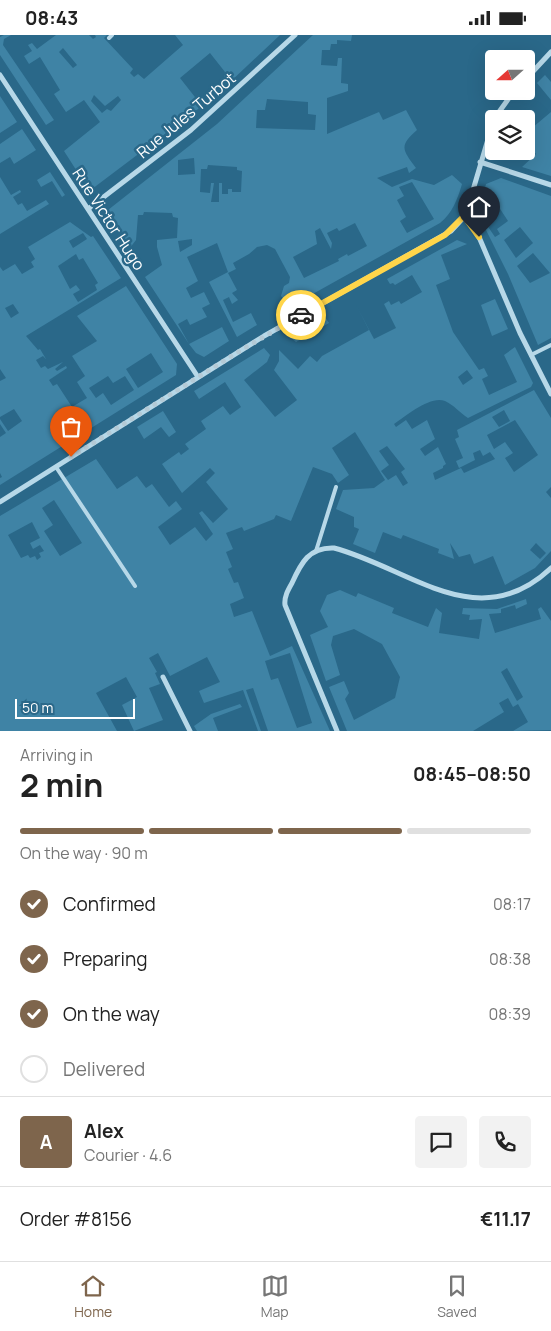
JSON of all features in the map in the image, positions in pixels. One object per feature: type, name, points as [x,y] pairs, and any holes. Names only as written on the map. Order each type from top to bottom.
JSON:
[{"type":"street","name":"Rue Jules Turbot","points":[[88,209],[186,134],[296,35]]},
{"type":"street","points":[[535,70],[551,53]]},
{"type":"street","name":"Rue Victor Hugo","points":[[0,75],[198,377]]},
{"type":"street","points":[[0,502],[198,377],[290,322],[445,235],[464,216],[485,147]]},
{"type":"street","points":[[480,162],[551,185]]},
{"type":"street","points":[[464,216],[479,237],[530,355],[551,394]]},
{"type":"street","points":[[338,731],[285,605],[286,595],[303,560],[316,551],[328,548],[339,549],[441,591],[478,599],[502,596],[518,591],[532,584],[551,567]]},
{"type":"street","points":[[163,677],[190,731]]},
{"type":"lane","points":[[530,355],[551,345]]},
{"type":"lane","points":[[56,467],[135,586]]},
{"type":"lane","points":[[316,551],[336,487]]},
{"type":"shaded area","points":[[11,35],[4,39],[3,45],[54,120],[46,125],[0,55],[0,37]]},
{"type":"shaded area","points":[[56,35],[89,35],[93,39],[96,37],[95,35],[107,35],[104,38],[133,69],[130,73],[134,77],[138,74],[144,79],[183,45],[175,35],[280,35],[229,83],[224,76],[225,72],[210,53],[180,78],[202,106],[92,189],[87,187],[64,151],[100,122],[84,100],[66,112],[54,94],[60,90],[40,57],[29,64],[24,56],[32,51],[28,45],[32,43],[37,49]],"holes":[[[63,48],[77,65],[73,68],[59,52]],[[94,95],[105,106],[118,96],[121,100],[111,111],[107,109],[102,113],[91,101]]]},
{"type":"shaded area","points":[[313,35],[352,35],[351,41],[337,40],[337,44],[331,44],[330,50],[322,50],[321,65],[337,66],[338,58],[342,58],[341,83],[348,84],[348,91],[327,98],[327,134],[379,112],[383,120],[406,110],[417,130],[407,140],[404,148],[416,168],[409,173],[407,167],[377,178],[392,187],[412,179],[434,185],[452,175],[462,184],[451,210],[440,223],[293,305],[287,303],[281,296],[284,286],[289,283],[290,277],[275,249],[267,245],[257,247],[233,263],[236,269],[228,273],[237,290],[232,293],[238,300],[232,304],[229,297],[223,300],[233,322],[251,313],[257,325],[237,337],[209,282],[228,272],[217,243],[187,257],[198,281],[186,288],[191,298],[204,292],[210,304],[202,308],[207,317],[190,325],[187,319],[178,324],[189,344],[145,277],[162,265],[157,240],[177,238],[178,218],[173,217],[172,213],[144,212],[143,215],[138,215],[136,240],[129,249],[108,218],[108,210],[217,124]],"holes":[[[267,99],[308,102],[308,114],[316,115],[315,130],[256,128],[257,110],[265,110]],[[194,158],[195,174],[178,175],[178,160]],[[208,165],[237,167],[237,170],[242,171],[241,192],[232,192],[232,189],[228,189],[228,194],[222,194],[222,183],[219,183],[219,202],[211,202],[214,183],[211,183],[210,193],[200,192],[201,169],[207,169]],[[412,182],[434,219],[407,233],[400,221],[406,217],[397,200],[404,196],[399,187]],[[355,223],[367,246],[348,256],[347,254],[338,259],[339,261],[304,278],[293,257],[317,244],[315,231],[320,228],[331,249],[332,243],[327,233],[337,228],[339,231]],[[192,239],[192,245],[180,252],[178,241]]]},
{"type":"shaded area","points":[[545,75],[551,82],[551,100],[537,83]]},
{"type":"shaded area","points":[[0,96],[17,122],[0,133]]},
{"type":"shaded area","points":[[551,112],[551,176],[522,167],[530,160],[535,160],[535,125]]},
{"type":"shaded area","points":[[22,129],[36,150],[14,164],[10,157],[0,163],[0,144]]},
{"type":"shaded area","points":[[50,172],[65,195],[62,197],[52,181],[41,187],[37,180]]},
{"type":"shaded area","points":[[0,177],[11,195],[20,190],[21,192],[13,197],[18,205],[22,203],[27,211],[46,200],[49,204],[0,234]]},
{"type":"shaded area","points":[[501,178],[551,196],[551,338],[538,345],[508,274],[479,216],[495,237],[500,234],[497,229],[508,221],[491,195],[485,199],[487,202],[481,205],[486,184]],"holes":[[[520,227],[533,243],[516,258],[504,240]],[[533,253],[550,273],[530,283],[517,266]]]},
{"type":"shaded area","points":[[70,222],[91,237],[93,236],[121,278],[26,336],[38,350],[40,349],[46,359],[43,356],[36,360],[41,368],[45,366],[48,369],[63,362],[55,369],[57,371],[66,366],[67,368],[49,380],[53,386],[57,384],[72,407],[87,398],[77,382],[85,376],[72,356],[97,341],[77,316],[126,286],[177,364],[176,375],[0,485],[0,478],[2,477],[0,473],[0,437],[6,433],[0,424],[0,419],[8,431],[22,421],[14,409],[0,417],[0,381],[6,378],[0,369],[0,267],[3,271],[15,264],[22,274],[34,267],[31,262],[35,259],[28,247]],"holes":[[[83,233],[87,239],[73,248],[69,241]],[[76,254],[79,260],[83,258],[98,283],[95,285],[97,290],[78,302],[73,294],[80,290],[76,285],[70,289],[58,266]],[[13,304],[19,313],[11,318],[5,308]],[[151,353],[163,372],[138,388],[126,369]],[[108,376],[113,383],[125,376],[134,390],[111,405],[103,393],[96,398],[89,388]]]},
{"type":"shaded area","points":[[457,240],[467,244],[441,255],[450,279],[436,285],[453,332],[479,370],[484,368],[488,376],[482,379],[489,395],[517,382],[504,355],[515,347],[533,383],[531,387],[468,418],[445,401],[439,400],[426,403],[394,424],[396,427],[406,420],[412,429],[427,420],[435,439],[420,449],[425,456],[438,447],[446,464],[443,468],[433,473],[435,480],[461,468],[464,473],[495,459],[490,452],[483,456],[480,450],[473,453],[475,460],[459,468],[456,461],[463,458],[455,439],[459,437],[457,430],[534,390],[551,418],[551,487],[546,492],[551,498],[551,551],[535,568],[505,585],[493,556],[474,564],[470,554],[459,557],[450,543],[454,559],[438,553],[439,549],[403,535],[401,539],[383,532],[375,553],[353,544],[359,529],[354,527],[354,517],[336,509],[343,490],[374,488],[385,480],[355,432],[332,448],[349,475],[338,483],[332,474],[313,467],[291,521],[276,515],[274,519],[244,531],[242,527],[226,533],[233,549],[226,552],[232,567],[228,569],[234,583],[238,582],[244,598],[230,604],[234,617],[252,611],[270,656],[292,646],[330,731],[268,731],[253,688],[246,690],[261,731],[258,731],[243,690],[204,703],[199,691],[220,682],[207,657],[170,676],[158,653],[149,658],[157,672],[155,673],[160,684],[149,688],[163,720],[134,731],[122,705],[137,697],[126,677],[96,693],[117,731],[0,731],[0,516],[96,459],[117,489],[137,476],[146,488],[152,484],[169,507],[176,501],[182,509],[158,527],[170,545],[195,527],[206,541],[213,534],[199,513],[202,511],[213,523],[228,509],[206,482],[215,473],[210,468],[182,493],[162,464],[179,452],[181,455],[189,449],[185,444],[206,429],[201,421],[223,406],[230,415],[241,407],[225,382],[199,399],[194,391],[264,348],[270,355],[267,362],[244,380],[275,417],[297,400],[274,370],[279,361],[279,350],[298,369],[310,356],[317,362],[322,356],[369,330],[356,305],[374,339],[396,328],[384,304],[389,301],[391,305],[399,301],[401,304],[422,292],[412,275],[395,285],[393,283],[390,284],[387,279]],"holes":[[[467,370],[473,378],[463,385],[458,377]],[[504,410],[510,421],[499,427],[492,417]],[[515,420],[538,455],[514,472],[505,458],[513,453],[505,442],[494,449],[487,435]],[[387,446],[405,469],[401,472],[408,483],[403,486],[396,475],[388,480],[381,471],[389,465],[379,451]],[[54,500],[82,543],[60,556],[44,531],[53,525],[42,508]],[[32,522],[40,538],[30,543],[33,549],[40,545],[44,551],[39,553],[41,557],[37,560],[35,556],[30,558],[28,555],[21,558],[8,535]],[[536,543],[546,553],[540,559],[530,550]],[[290,653],[312,723],[297,728],[278,678],[271,680],[265,661]]]},
{"type":"shaded area","points":[[495,299],[508,329],[492,336],[481,305]]},
{"type":"shaded area","points":[[323,314],[329,323],[296,342],[287,334]]},
{"type":"shaded area","points":[[222,327],[229,341],[204,357],[196,353],[189,344]]},
{"type":"shaded area","points":[[163,411],[176,432],[169,437],[161,427],[144,439],[137,427]]},
{"type":"shaded area","points":[[340,590],[356,597],[358,593],[394,608],[392,613],[428,627],[436,608],[442,613],[439,633],[479,639],[482,619],[469,620],[470,615],[462,614],[463,608],[497,609],[526,599],[527,604],[516,609],[515,605],[501,609],[501,613],[489,614],[495,633],[541,619],[538,609],[541,607],[551,621],[551,730],[513,731],[528,722],[518,704],[513,707],[508,698],[499,703],[504,712],[473,731],[347,731],[329,687],[344,681],[349,693],[345,699],[354,720],[395,698],[400,677],[382,644],[354,629],[333,636],[331,645],[340,675],[326,681],[310,635],[328,627],[320,611],[327,595]],"holes":[[[507,668],[523,697],[517,701],[501,672]]]},
{"type":"shaded area","points":[[240,704],[242,707],[213,718],[218,731],[197,731],[194,726],[211,714]]},
{"type":"way so far","points":[[71,457],[238,352],[301,315]]},
{"type":"route","points":[[301,315],[445,235],[464,216],[479,237]]}]
